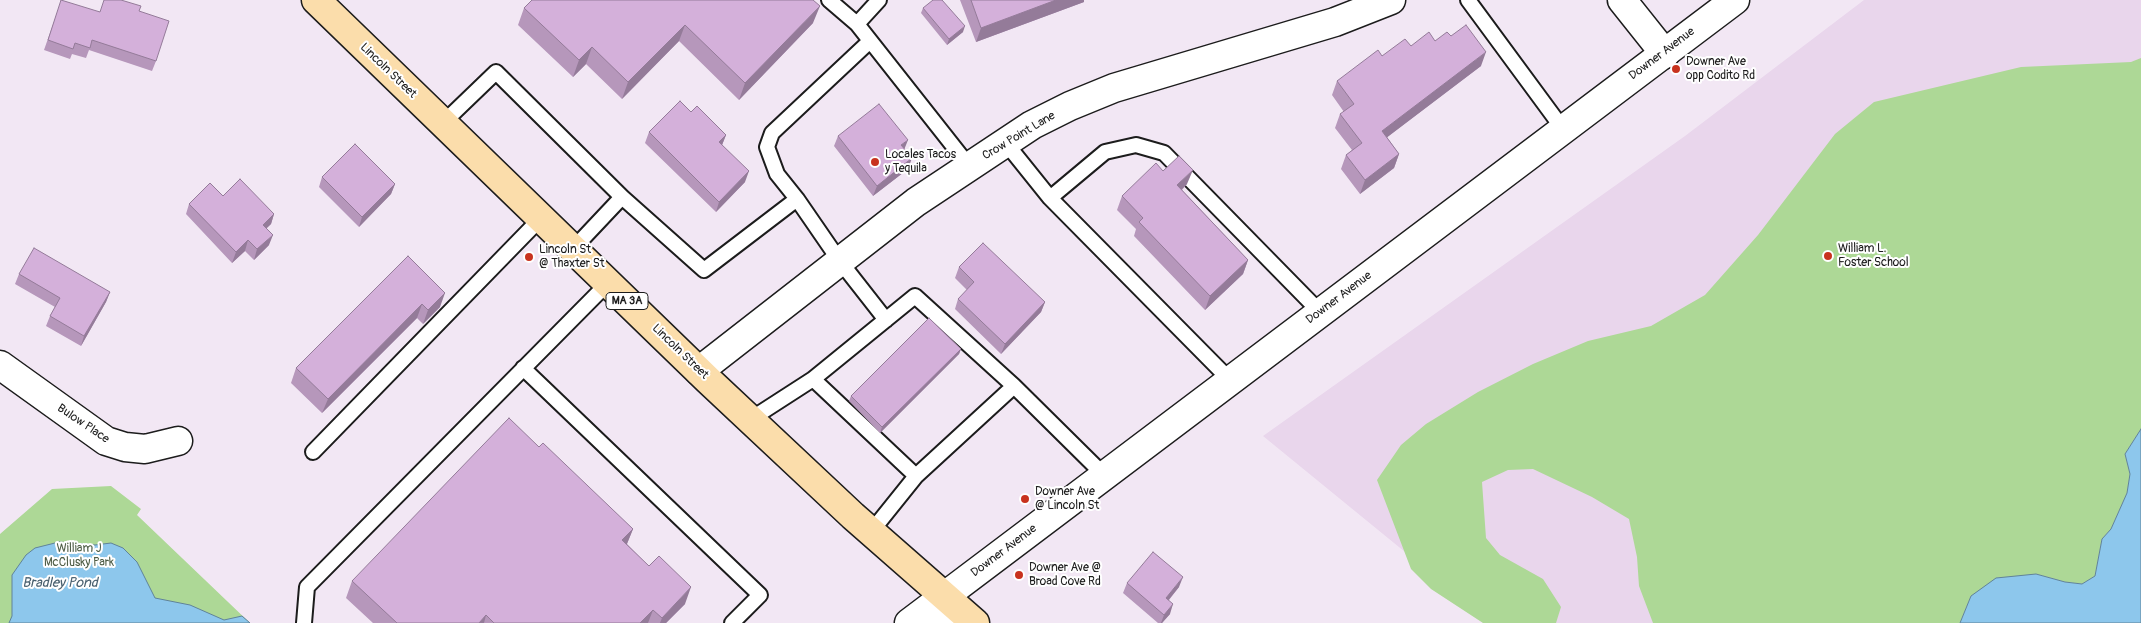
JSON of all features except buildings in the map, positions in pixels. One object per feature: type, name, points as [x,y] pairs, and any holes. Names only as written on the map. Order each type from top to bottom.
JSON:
[{"type":"main road","name":"Lincoln Street","points":[[316,0],[699,371],[871,532],[943,610]]},
{"type":"main road","name":"MA 3A","points":[[943,610],[975,623]]},
{"type":"street","name":"Crow Point Lane","points":[[699,371],[839,260],[916,202],[1005,142],[1092,96],[1335,22],[1391,0]]},
{"type":"street","points":[[1622,0],[1664,54]]},
{"type":"street","name":"Downer Avenue","points":[[909,623],[943,610],[1104,475],[1735,0]]},
{"type":"street","name":"Bulow Place","points":[[0,365],[106,441],[125,447],[145,449],[178,441]]},
{"type":"street","points":[[943,610],[961,623]]},
{"type":"lane","points":[[829,0],[857,24],[969,166]]},
{"type":"lane","points":[[857,24],[879,0]]},
{"type":"lane","points":[[1468,0],[1563,129]]},
{"type":"lane","points":[[870,41],[772,133],[767,146],[776,174],[797,199],[839,260],[886,320]]},
{"type":"lane","points":[[443,123],[496,72],[622,197],[704,270],[797,199]]},
{"type":"lane","points":[[1005,142],[1050,198],[1230,380]]},
{"type":"lane","points":[[1050,198],[1105,152],[1136,145],[1164,152],[1320,312]]},
{"type":"lane","points":[[573,249],[622,197]]},
{"type":"lane","points":[[313,452],[541,218]]},
{"type":"lane","points":[[304,623],[307,587],[608,283]]},
{"type":"lane","points":[[750,419],[813,379],[915,296],[1014,386],[1104,475]]},
{"type":"lane","points":[[523,368],[760,595],[732,623]]},
{"type":"lane","points":[[813,379],[916,476]]},
{"type":"lane","points":[[871,532],[916,476],[1014,386]]},
{"type":"shaded area","name":"William L. Foster School","points":[[1864,0],[2141,0],[2141,623],[1492,623],[1263,436],[1685,136]]},
{"type":"green space","name":"William L. Foster School","points":[[2141,58],[2141,429],[2125,454],[2130,474],[2127,493],[2111,529],[2102,539],[2095,576],[2082,584],[2065,582],[2036,574],[2019,577],[1971,596],[1960,623],[1653,623],[1639,586],[1637,557],[1629,519],[1592,497],[1533,469],[1508,470],[1482,482],[1486,538],[1500,555],[1543,579],[1561,607],[1556,623],[1483,623],[1431,589],[1411,569],[1377,480],[1401,445],[1426,424],[1478,392],[1533,364],[1588,341],[1651,326],[1705,295],[1758,235],[1835,134],[1874,102],[2021,67],[2131,62]]},
{"type":"green space","name":"William J McClusky Park","points":[[111,486],[141,509],[137,515],[250,623],[0,623],[0,534],[52,489]]},
{"type":"water","points":[[2141,429],[2141,623],[1960,623],[1971,596],[1996,578],[2036,574],[2065,582],[2082,584],[2095,576],[2102,539],[2111,529],[2127,493],[2130,474],[2125,454]]},
{"type":"water","name":"Bradley Pond","points":[[59,542],[95,545],[111,543],[123,548],[137,562],[155,598],[190,605],[224,620],[242,616],[250,623],[9,623],[12,616],[12,575],[26,555],[35,548]]},
{"type":"place","name":"Downer Ave opp Codito Rd","points":[[1676,69]]},
{"type":"place","name":"Locales Tacos y Tequila","points":[[875,162]]},
{"type":"place","name":"William L. Foster School","points":[[1828,256]]},
{"type":"place","name":"Lincoln St @ Thaxter St","points":[[529,257]]},
{"type":"place","name":"Downer Ave @ Lincoln St","points":[[1025,499]]},
{"type":"place","name":"Downer Ave @ Broad Cove Rd","points":[[1019,575]]}]
